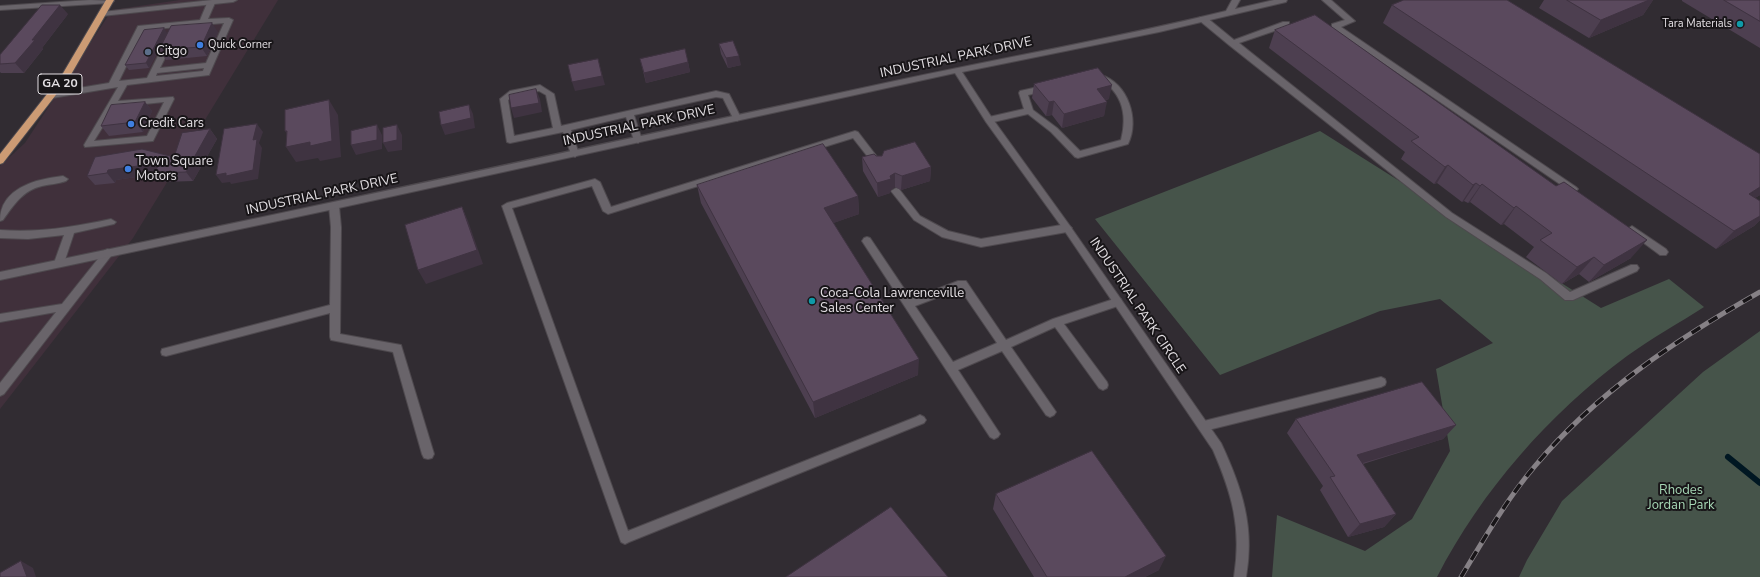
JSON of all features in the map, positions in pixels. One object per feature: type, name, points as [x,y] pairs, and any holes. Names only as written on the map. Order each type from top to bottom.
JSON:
[{"type":"highway","name":"GA 20","points":[[1,160],[52,95],[78,57],[110,0]]},
{"type":"street","points":[[0,8],[110,0]]},
{"type":"street","points":[[102,14],[233,0]]},
{"type":"street","points":[[1229,13],[1236,0]]},
{"type":"street","name":"INDUSTRIAL PARK DRIVE","points":[[0,276],[334,206],[957,70],[1159,30],[1283,0]]},
{"type":"street","points":[[1326,0],[1351,20],[1335,26],[1578,193]]},
{"type":"street","points":[[203,22],[211,3]]},
{"type":"street","points":[[1203,19],[1449,215],[1543,276],[1569,297],[1634,268]]},
{"type":"street","points":[[52,95],[124,83],[150,80],[206,73],[229,20],[203,22],[170,36],[159,56],[150,80]]},
{"type":"street","points":[[1232,43],[1286,24]]},
{"type":"street","points":[[112,86],[141,28],[170,36]]},
{"type":"street","points":[[132,48],[141,47]]},
{"type":"street","points":[[125,59],[135,58]]},
{"type":"street","points":[[154,71],[210,65]]},
{"type":"street","name":"INDUSTRIAL PARK CIRCLE","points":[[957,70],[989,120],[1067,228],[1217,447],[1231,478],[1238,505],[1243,548],[1240,577]]},
{"type":"street","points":[[1053,87],[1023,93],[1029,111],[1054,130],[1078,155],[1125,142],[1129,125],[1128,111],[1121,97],[1109,81],[1097,77],[1090,79]]},
{"type":"street","points":[[112,104],[170,99],[150,139],[88,145],[124,83]]},
{"type":"street","points":[[575,154],[562,129],[550,94],[540,88],[513,93],[504,100],[510,140],[562,129],[716,94],[726,96],[737,118]]},
{"type":"street","points":[[989,120],[1029,111]]},
{"type":"street","points":[[629,114],[638,140]]},
{"type":"street","points":[[879,166],[855,134],[608,211],[595,182],[507,206],[625,538],[920,420]]},
{"type":"street","points":[[0,218],[16,196],[27,188],[40,182],[63,179]]},
{"type":"street","points":[[896,191],[917,218],[945,234],[980,243],[1067,228]]},
{"type":"street","points":[[334,206],[336,227],[335,337],[397,348],[428,454]]},
{"type":"street","points":[[0,234],[20,236],[70,232],[111,222]]},
{"type":"street","points":[[1624,225],[1663,252]]},
{"type":"street","points":[[59,263],[70,232]]},
{"type":"street","points":[[867,241],[994,434]]},
{"type":"street","points":[[0,391],[108,253]]},
{"type":"street","points":[[909,304],[962,284],[1050,412]]},
{"type":"street","points":[[951,368],[1056,322],[1117,302]]},
{"type":"street","points":[[0,318],[54,308],[65,308]]},
{"type":"street","points":[[166,352],[335,308]]},
{"type":"street","points":[[1056,322],[1103,385]]},
{"type":"street","points":[[1204,426],[1381,382]]},
{"type":"shaded area","points":[[180,0],[278,0],[133,238],[0,409],[0,166],[25,143],[112,10]]},
{"type":"green space","points":[[1320,131],[1601,308],[1669,279],[1704,307],[1627,356],[1598,379],[1544,428],[1496,484],[1455,545],[1437,577],[1272,577],[1277,515],[1365,551],[1412,519],[1450,451],[1436,369],[1493,343],[1440,299],[1380,311],[1220,375],[1095,219]]},
{"type":"green space","name":"Rhodes Jordan Park","points":[[1760,331],[1760,577],[1519,577],[1527,560],[1562,501],[1703,372]]},
{"type":"building","points":[[1404,0],[1507,0],[1760,154],[1760,187],[1749,194],[1760,201],[1760,216],[1734,231],[1392,5]]},
{"type":"building","points":[[1567,0],[1649,0],[1601,20]]},
{"type":"building","points":[[1724,0],[1760,0],[1760,21]]},
{"type":"building","points":[[42,5],[60,5],[32,40],[35,40],[15,63],[0,64],[0,55]]},
{"type":"building","points":[[1315,15],[1556,186],[1564,182],[1647,240],[1604,265],[1594,257],[1577,267],[1540,240],[1552,233],[1516,206],[1514,208],[1482,184],[1480,186],[1476,183],[1473,185],[1448,165],[1445,167],[1411,141],[1419,137],[1275,30]]},
{"type":"building","points":[[212,23],[201,47],[159,50],[171,26]]},
{"type":"building","points":[[164,28],[146,63],[125,65],[144,30]]},
{"type":"building","points":[[733,41],[739,56],[726,58],[719,44]]},
{"type":"building","points":[[685,49],[688,62],[644,73],[640,59]]},
{"type":"building","points":[[598,59],[602,76],[572,82],[568,65]]},
{"type":"building","points":[[1098,68],[1112,85],[1097,89],[1107,102],[1064,114],[1054,101],[1049,102],[1034,84]]},
{"type":"building","points":[[536,89],[539,103],[511,108],[509,95]]},
{"type":"building","points":[[329,100],[332,141],[310,146],[310,142],[286,147],[287,131],[285,131],[285,110]]},
{"type":"building","points":[[145,102],[135,122],[101,126],[111,105]]},
{"type":"building","points":[[469,105],[471,118],[441,125],[439,112]]},
{"type":"building","points":[[257,124],[253,140],[257,139],[253,170],[226,176],[226,173],[216,175],[224,129]]},
{"type":"building","points":[[377,125],[377,140],[351,145],[351,131]]},
{"type":"building","points":[[397,125],[397,140],[383,143],[383,128]]},
{"type":"building","points":[[210,129],[186,172],[154,173],[160,163],[108,170],[107,173],[87,176],[95,157],[142,149],[174,157],[182,133]]},
{"type":"building","points":[[915,142],[931,167],[902,176],[895,173],[890,176],[891,179],[877,183],[862,157],[874,154],[876,156],[882,156],[884,151]]},
{"type":"building","name":"Coca-Cola Lawrenceville Sales Center","points":[[823,144],[858,196],[824,208],[919,359],[813,402],[697,185]]},
{"type":"building","points":[[462,207],[477,250],[418,270],[405,225]]},
{"type":"building","points":[[1422,382],[1456,425],[1357,455],[1396,514],[1360,524],[1330,477],[1335,476],[1296,419]]},
{"type":"building","points":[[1092,451],[1166,556],[1125,577],[1047,577],[996,494]]},
{"type":"building","points":[[891,507],[948,577],[786,577]]},
{"type":"building","points":[[21,561],[27,577],[0,577],[0,573]]},
{"type":"waterway","points":[[1728,457],[1760,483]]},
{"type":"railway","points":[[1461,577],[1514,492],[1559,439],[1585,414],[1612,391],[1669,348],[1760,292]]},
{"type":"place","name":"Tara Materials","points":[[1740,24]]},
{"type":"place","name":"Quick Corner","points":[[200,45]]},
{"type":"place","name":"Citgo","points":[[148,52]]},
{"type":"place","name":"Credit Cars","points":[[131,124]]},
{"type":"place","name":"Town Square Motors","points":[[128,169]]},
{"type":"place","name":"Coca-Cola Lawrenceville Sales Center","points":[[812,301]]}]
